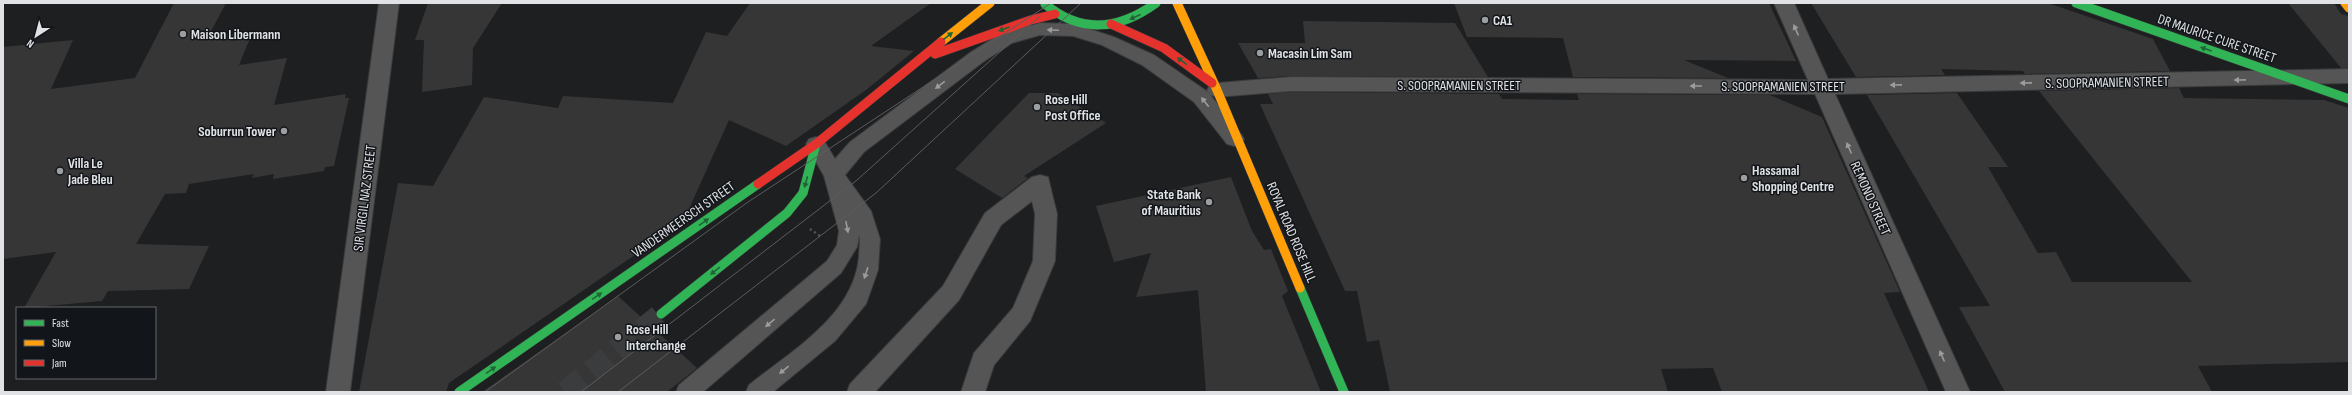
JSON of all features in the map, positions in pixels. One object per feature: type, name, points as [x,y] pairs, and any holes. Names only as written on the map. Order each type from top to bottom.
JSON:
[{"type":"main road","name":"VANDERMEERSCH STREET","points":[[458,392],[816,144],[917,60],[990,3]]},
{"type":"main road","points":[[1044,3],[1055,14],[1088,24],[1111,24],[1133,19],[1151,9],[1156,3]]},
{"type":"main road","name":"ROYAL ROAD ROSE HILL","points":[[1177,3],[1215,87],[1344,392]]},
{"type":"main road","name":"DR MAURICE CURE STREET","points":[[2076,3],[2349,99]]},
{"type":"main road","points":[[2345,3],[2349,8]]},
{"type":"main road","points":[[917,60],[1031,20],[1055,14]]},
{"type":"main road","points":[[1111,24],[1164,48],[1215,87]]},
{"type":"main road","points":[[661,314],[787,213],[803,193],[816,144]]},
{"type":"street","name":"SIR VIRGIL NAZ STREET","points":[[338,392],[389,3]]},
{"type":"street","name":"REMONO STREET","points":[[1784,3],[1958,392]]},
{"type":"street","name":"S. SOOPRAMANIEN STREET","points":[[1215,87],[1291,84],[1822,87],[2290,79],[2349,76]]},
{"type":"street","points":[[859,392],[950,293],[993,219],[1040,184],[1046,214],[1044,261],[1022,314],[983,360],[973,392]]},
{"type":"lane","points":[[687,392],[834,268],[847,247],[849,231],[834,175],[843,162],[857,147],[977,57],[1006,38],[1040,29],[1074,30],[1108,41],[1148,60],[1201,97],[1238,144]]},
{"type":"lane","points":[[757,392],[827,335],[854,304],[868,270],[870,239],[864,217],[834,175],[816,144]]},
{"type":"building","points":[[174,3],[226,3],[208,37],[253,31],[239,65],[287,58],[274,105],[346,94],[345,98],[349,98],[334,166],[325,167],[324,171],[273,179],[274,174],[252,178],[254,174],[189,184],[186,193],[165,194],[136,244],[209,246],[189,289],[108,291],[102,301],[25,307],[56,252],[3,259],[3,47],[73,40],[51,89],[135,78]]},
{"type":"building","points":[[428,3],[502,3],[473,48],[472,85],[422,92],[424,40],[415,40]]},
{"type":"building","points":[[750,3],[931,3],[871,46],[914,51],[866,90],[786,146],[729,120],[689,209],[700,210],[449,383],[446,392],[359,392],[398,183],[433,186],[484,97],[558,108],[563,96],[673,103],[706,32],[727,36]]},
{"type":"building","points":[[1454,3],[1769,3],[1796,61],[1684,60],[1728,78],[1573,77],[1563,38],[1467,37]]},
{"type":"building","points":[[1811,3],[2048,3],[2153,39],[2170,71],[2025,74],[2023,71],[1941,69],[1945,75],[1856,77]]},
{"type":"building","points":[[2288,3],[2334,3],[2341,14],[2349,16],[2349,68],[2341,68]]},
{"type":"building","points":[[1303,21],[1455,23],[1488,77],[1291,76],[1258,78],[1238,43],[1305,43]]},
{"type":"building","points":[[2179,88],[2184,98],[2324,100],[2349,108],[2349,362],[2198,366],[2212,392],[2005,392],[1959,307],[1990,306],[1867,95],[1957,93],[2008,167],[1988,167],[2038,253],[2056,252],[2072,282],[2192,282],[2039,91]]},
{"type":"building","points":[[1291,92],[1499,94],[1502,99],[1579,100],[1577,94],[1770,95],[1822,117],[1900,292],[1884,293],[1929,392],[1722,392],[1713,368],[1661,369],[1668,392],[1390,392],[1379,340],[1367,342],[1357,291],[1345,291],[1260,104],[1273,104],[1268,94]]},
{"type":"building","points":[[1029,93],[1058,93],[1106,123],[1024,176],[1028,178],[1002,198],[955,169]]},
{"type":"building","points":[[1231,177],[1252,231],[1264,250],[1271,249],[1288,291],[1282,296],[1321,392],[1206,392],[1198,290],[1136,297],[1151,253],[1114,262],[1096,206]]},
{"type":"building","name":"Rose Hill Interchange","points":[[618,296],[697,368],[667,392],[482,392]]},
{"type":"tunnel","points":[[565,392],[661,314]]},
{"type":"tram line","points":[[485,392],[748,202],[1051,3]]},
{"type":"tram line","points":[[618,392],[876,193],[1081,3]]},
{"type":"tram line","points":[[581,392],[857,180],[1040,16]]},
{"type":"traffic: fast","points":[[1045,4],[1057,14],[1070,21],[1100,25],[1130,19],[1144,12],[1156,3]]},
{"type":"traffic: fast","points":[[2076,3],[2349,99]]},
{"type":"traffic: fast","points":[[661,314],[787,213],[803,193],[816,144]]},
{"type":"traffic: fast","points":[[459,392],[758,184]]},
{"type":"traffic: fast","points":[[1300,288],[1344,392]]},
{"type":"traffic: slow","points":[[941,42],[990,3]]},
{"type":"traffic: slow","points":[[1177,3],[1217,90],[1300,288]]},
{"type":"traffic: slow","points":[[2345,3],[2349,8]]},
{"type":"traffic: jam","points":[[935,54],[1031,20],[1055,14]]},
{"type":"traffic: jam","points":[[1111,24],[1164,48],[1212,83]]},
{"type":"traffic: jam","points":[[758,184],[816,144],[941,42]]},
{"type":"place","name":"CA1","points":[[1485,20]]},
{"type":"place","name":"Maison Libermann","points":[[183,34]]},
{"type":"place","name":"Macasin Lim Sam","points":[[1260,53]]},
{"type":"place","name":"Rose Hill Post Office","points":[[1037,107]]},
{"type":"place","name":"Soburrun Tower","points":[[284,131]]},
{"type":"place","name":"Villa Le Jade Bleu","points":[[60,171]]},
{"type":"place","name":"Hassamal Shopping Centre","points":[[1744,178]]},
{"type":"place","name":"State Bank of Mauritius","points":[[1209,202]]},
{"type":"place","name":"Rose Hill Interchange","points":[[618,337]]}]
